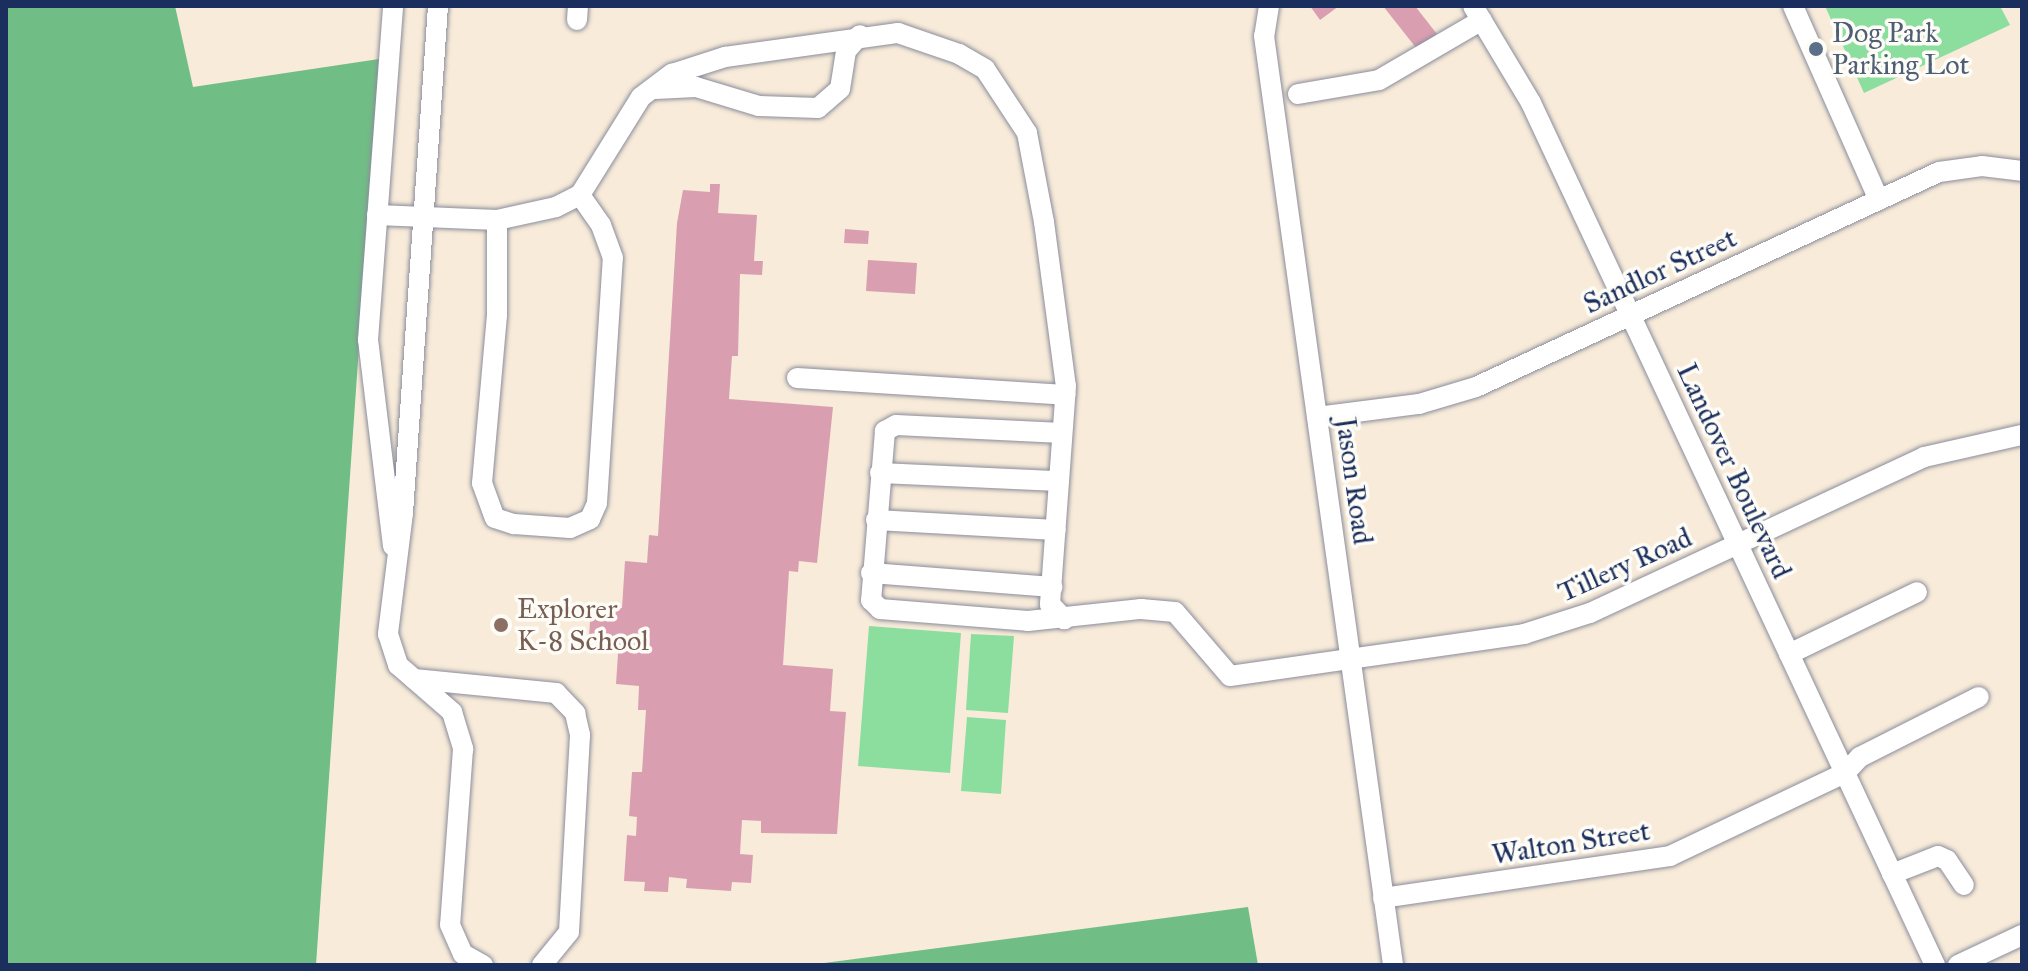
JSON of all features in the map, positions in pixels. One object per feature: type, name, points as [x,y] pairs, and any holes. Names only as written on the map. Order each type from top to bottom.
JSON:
[{"type":"street","points":[[393,6],[369,351],[394,554]]},
{"type":"street","points":[[438,6],[403,513],[394,554],[388,634],[398,665],[452,712],[463,749],[450,925],[463,954],[483,965]]},
{"type":"street","name":"Jason Road","points":[[1269,6],[1264,36],[1393,965]]},
{"type":"street","points":[[1793,6],[1879,200]]},
{"type":"street","points":[[1298,94],[1379,80],[1477,13]]},
{"type":"street","name":"Landover Boulevard","points":[[1477,13],[1531,103],[1935,965]]},
{"type":"street","points":[[377,215],[422,220],[497,220],[524,217],[580,195],[641,97],[672,74],[725,57],[860,35],[898,33],[926,40],[985,69],[1006,94],[1027,133],[1061,336],[1065,395],[1050,604],[1064,619]]},
{"type":"street","points":[[651,90],[696,87],[759,106],[818,108],[831,103],[840,89],[846,51],[860,35]]},
{"type":"street","name":"Sandlor Street","points":[[1317,417],[1450,396],[1631,316],[1879,200],[1960,167],[2022,171]]},
{"type":"street","points":[[497,220],[497,315],[482,483],[495,518],[514,524],[570,528],[590,519],[597,503],[613,258],[601,225],[580,195]]},
{"type":"street","points":[[797,378],[1065,395]]},
{"type":"street","points":[[1062,433],[896,425],[885,431],[871,600],[880,609],[1064,619]]},
{"type":"street","name":"Tillery Road","points":[[1064,619],[1141,609],[1175,612],[1230,676],[1555,626],[1924,457],[2022,435]]},
{"type":"street","points":[[880,473],[1059,481]]},
{"type":"street","points":[[876,520],[1056,530]]},
{"type":"street","points":[[871,573],[1052,587]]},
{"type":"street","points":[[1789,654],[1917,592]]},
{"type":"street","points":[[414,679],[556,693],[575,713],[580,735],[569,932],[542,965]]},
{"type":"street","name":"Walton Street","points":[[1383,898],[1646,863],[1845,773],[1860,757],[1979,697]]},
{"type":"street","points":[[1892,874],[1938,856],[1947,860],[1964,885]]},
{"type":"street","points":[[1958,965],[2022,935]]},
{"type":"green space","points":[[6,6],[175,6],[193,87],[379,59],[316,965],[6,965]]},
{"type":"green space","points":[[1825,6],[2000,6],[2010,25],[1864,93]]},
{"type":"green space","points":[[869,626],[961,633],[950,773],[858,766]]},
{"type":"green space","points":[[971,634],[1014,636],[1008,713],[966,710]]},
{"type":"green space","points":[[967,717],[1006,720],[1001,794],[961,791]]},
{"type":"green space","points":[[1248,907],[1258,965],[809,965]]},
{"type":"building","points":[[1310,6],[1339,6],[1320,20]]},
{"type":"building","points":[[1383,6],[1415,6],[1437,34],[1417,49]]},
{"type":"building","points":[[710,184],[720,184],[718,213],[757,215],[754,261],[763,261],[762,275],[740,274],[738,356],[732,356],[729,399],[833,407],[817,563],[799,561],[798,572],[789,571],[783,665],[833,669],[830,711],[846,712],[837,834],[761,833],[761,821],[742,820],[740,854],[753,855],[751,883],[732,882],[731,891],[686,888],[687,879],[669,877],[668,892],[644,891],[645,882],[624,881],[627,835],[636,836],[637,817],[629,816],[632,772],[642,772],[646,710],[638,710],[639,686],[616,684],[619,639],[589,637],[591,606],[622,608],[625,561],[647,563],[649,535],[658,536],[677,223],[683,190],[710,192]]},
{"type":"building","points":[[845,229],[869,231],[868,244],[844,243]]},
{"type":"building","points":[[868,260],[917,263],[915,294],[866,291]]},
{"type":"place","name":"Dog Park Parking Lot","points":[[1816,49]]},
{"type":"place","name":"Explorer K-8 School","points":[[501,625]]}]
